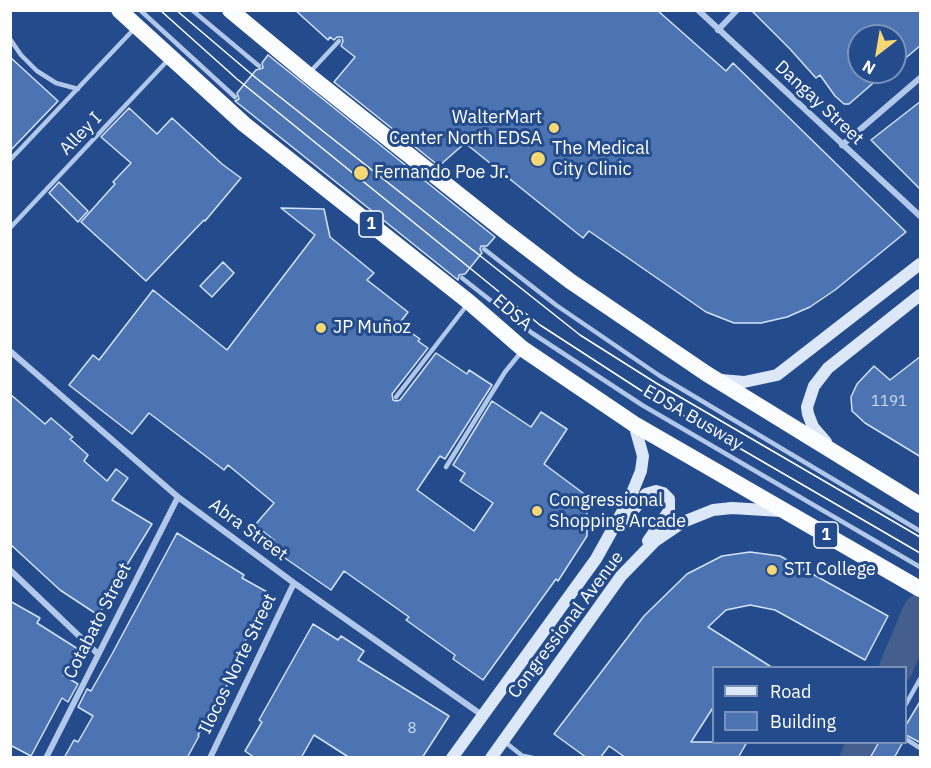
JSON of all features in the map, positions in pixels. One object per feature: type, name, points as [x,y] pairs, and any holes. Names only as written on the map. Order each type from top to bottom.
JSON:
[{"type":"highway","name":"EDSA","points":[[119,10],[138,19],[170,58],[244,124],[469,302],[523,349],[634,424],[921,589]]},
{"type":"highway","points":[[230,10],[307,75],[570,281],[707,374],[921,505]]},
{"type":"main road","points":[[707,374],[720,380],[736,382],[755,381],[777,375],[921,264]]},
{"type":"main road","points":[[834,452],[818,434],[810,420],[807,407],[814,386],[828,369],[921,295]]},
{"type":"main road","name":"Congressional Avenue","points":[[452,758],[596,559],[630,498],[641,471],[642,449],[634,424]]},
{"type":"main road","points":[[596,559],[643,497],[653,491],[663,494],[669,499],[669,511],[621,576]]},
{"type":"main road","name":"Congressional Avenue","points":[[490,758],[621,576],[664,534],[691,518],[723,508],[785,511]]},
{"type":"street","name":"Dangay Street","points":[[698,10],[921,216]]},
{"type":"street","points":[[718,30],[736,10]]},
{"type":"street","points":[[842,145],[921,78]]},
{"type":"street","name":"Abra Street","points":[[10,351],[178,497],[294,583],[482,716]]},
{"type":"street","name":"Cotabato Street","points":[[46,758],[178,497]]},
{"type":"street","points":[[10,570],[98,654]]},
{"type":"street","name":"Ilocos Norte Street","points":[[210,758],[294,583]]},
{"type":"lane","points":[[192,10],[259,66]]},
{"type":"lane","points":[[10,160],[78,89],[138,19],[235,97]]},
{"type":"lane","points":[[10,39],[21,55],[37,71],[56,83],[78,89]]},
{"type":"lane","points":[[307,75],[339,42]]},
{"type":"lane","name":"Alley I","points":[[10,228],[170,58]]},
{"type":"lane","name":"EDSA Busway","points":[[484,249],[556,305],[660,376],[921,531]]},
{"type":"lane","name":"EDSA Busway","points":[[462,278],[532,333],[642,405],[921,567]]},
{"type":"lane","points":[[396,397],[469,302]]},
{"type":"lane","points":[[446,467],[523,349]]},
{"type":"lane","points":[[907,702],[921,679]]},
{"type":"lane","points":[[907,740],[921,748]]},
{"type":"lane","points":[[503,741],[524,757],[533,758]]},
{"type":"building","points":[[295,10],[657,10],[726,71],[733,63],[906,232],[835,290],[810,307],[787,317],[761,323],[734,323],[706,312],[589,231],[583,238],[465,143],[439,166],[334,82],[355,57],[341,46],[342,37],[334,40],[330,37],[328,40]]},
{"type":"building","points":[[751,10],[921,10],[921,45],[907,57],[907,24],[847,24],[847,84],[872,84],[849,104],[844,104],[835,96],[820,75],[816,78]]},
{"type":"building","name":"Fernando Poe Jr.","points":[[268,55],[495,237],[487,246],[481,246],[482,253],[465,274],[459,275],[458,280],[235,101],[239,99],[237,93],[256,70],[263,68],[262,63]]},
{"type":"building","points":[[10,57],[58,101],[10,151]]},
{"type":"building","points":[[921,101],[921,190],[871,140]]},
{"type":"building","points":[[129,108],[157,134],[172,118],[222,164],[241,178],[205,221],[146,281],[81,222],[131,163],[101,137]]},
{"type":"building","points":[[59,182],[88,211],[78,222],[49,193]]},
{"type":"building","points":[[281,208],[324,209],[330,237],[374,273],[367,280],[408,312],[399,324],[420,339],[418,341],[428,348],[392,394],[393,400],[400,400],[436,353],[467,374],[469,370],[492,385],[445,459],[440,456],[417,490],[474,531],[493,503],[460,481],[465,473],[453,465],[492,401],[531,427],[541,412],[567,429],[544,464],[587,496],[587,536],[558,581],[556,579],[483,680],[453,659],[455,655],[406,620],[409,617],[344,571],[331,590],[269,547],[274,540],[255,525],[274,503],[228,465],[224,470],[149,413],[132,434],[69,385],[93,355],[99,360],[153,290],[227,350],[315,235]]},
{"type":"building","points":[[223,262],[234,273],[212,297],[200,286]]},
{"type":"building","points":[[921,356],[921,457],[865,423],[852,411],[851,397],[857,384],[874,366],[890,380]]},
{"type":"building","points":[[10,394],[45,424],[51,418],[73,437],[70,439],[88,455],[84,461],[107,481],[116,469],[128,478],[112,500],[152,524],[98,615],[60,590],[10,544]]},
{"type":"building","points":[[177,533],[244,575],[242,578],[269,593],[258,613],[260,615],[224,679],[229,682],[187,758],[64,758],[74,740],[78,742],[93,716],[78,707],[87,689],[91,691]]},
{"type":"building","points":[[750,552],[780,556],[888,616],[865,660],[775,610],[750,605],[726,610],[708,627],[770,666],[712,666],[712,709],[691,742],[746,744],[738,758],[626,758],[609,746],[600,758],[587,758],[554,734],[644,616],[687,574],[722,556]]},
{"type":"building","points":[[10,601],[40,618],[37,623],[78,649],[63,675],[78,684],[68,702],[62,698],[31,756],[10,745]]},
{"type":"building","points":[[313,624],[338,640],[341,636],[364,651],[358,660],[449,716],[422,758],[350,758],[314,735],[301,758],[255,758],[245,751],[262,722],[259,720]]},
{"type":"building","points":[[921,700],[921,743],[907,736],[907,723]]},
{"type":"building","points":[[878,744],[902,744],[894,758],[870,758]]},
{"type":"waterway","points":[[897,666],[920,611]]},
{"type":"waterway","points":[[857,758],[862,744]]},
{"type":"tram line","points":[[160,10],[237,79],[540,325],[648,395],[920,553]]},
{"type":"tram line","points":[[176,10],[256,78],[580,335],[656,383],[920,537]]},
{"type":"place","name":"WalterMart Center North EDSA","points":[[554,128]]},
{"type":"place","name":"The Medical City Clinic","points":[[538,159]]},
{"type":"place","name":"Fernando Poe Jr.","points":[[361,173]]},
{"type":"place","name":"JP Muñoz","points":[[321,328]]},
{"type":"place","name":"Congressional Shopping Arcade","points":[[537,511]]},
{"type":"place","name":"STI College","points":[[772,570]]}]
